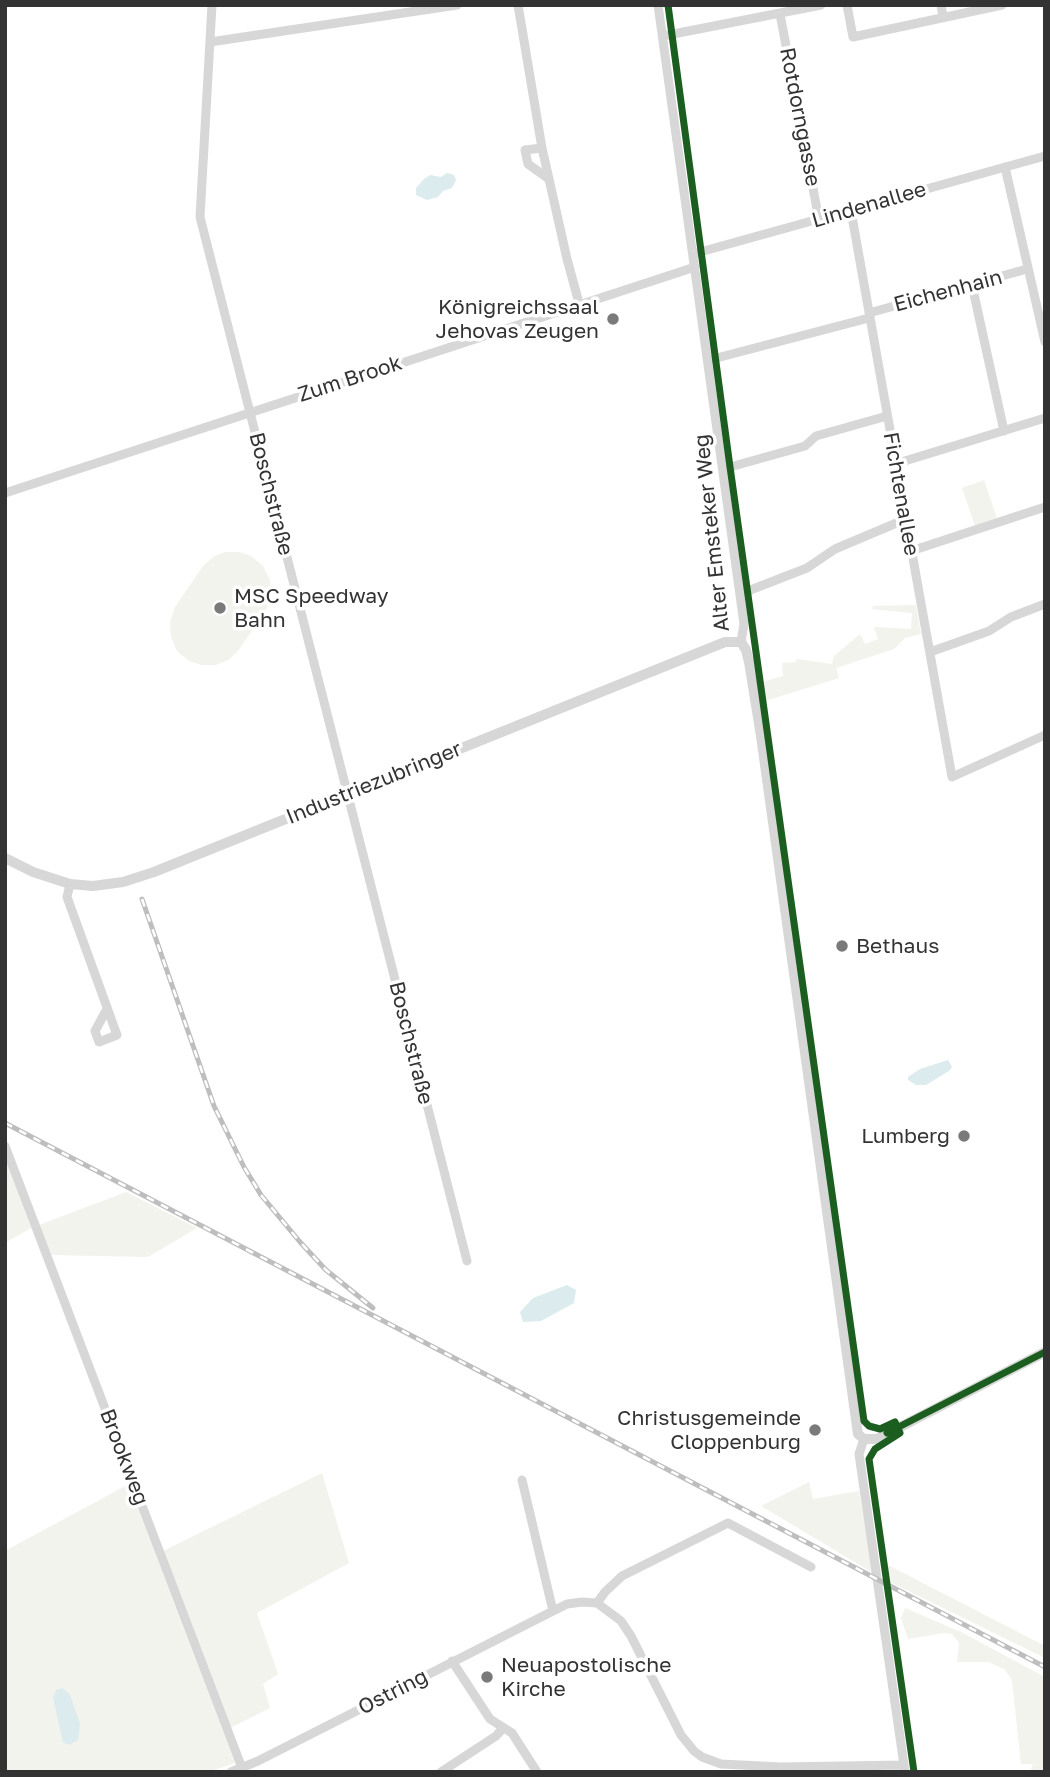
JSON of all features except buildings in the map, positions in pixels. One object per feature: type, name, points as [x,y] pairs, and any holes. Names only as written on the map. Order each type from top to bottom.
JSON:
[{"type":"street","name":"Boschstraße","points":[[212,5],[201,217],[467,1261]]},
{"type":"street","points":[[210,42],[457,5]]},
{"type":"street","points":[[518,5],[542,148],[566,258],[579,303]]},
{"type":"street","name":"Alter Emsteker Weg","points":[[658,5],[744,624],[741,642],[749,662],[763,748],[856,1427],[858,1434],[864,1439]]},
{"type":"street","points":[[663,36],[821,5]]},
{"type":"street","points":[[847,5],[853,37],[1002,5]]},
{"type":"street","points":[[941,5],[943,17]]},
{"type":"street","name":"Rotdorngasse","points":[[780,14],[819,220]]},
{"type":"street","points":[[542,148],[525,150],[528,164],[549,179]]},
{"type":"street","name":"Lindenallee","points":[[693,254],[1045,156]]},
{"type":"street","points":[[1005,167],[1027,269],[1040,301],[1045,342]]},
{"type":"street","name":"Fichtenallee","points":[[851,211],[952,777],[1045,735]]},
{"type":"street","name":"Zum Brook","points":[[5,493],[695,267]]},
{"type":"street","name":"Eichenhain","points":[[709,360],[1027,269]]},
{"type":"street","points":[[972,285],[1004,431]]},
{"type":"street","points":[[723,469],[805,446],[817,436],[887,416]]},
{"type":"street","points":[[895,464],[1045,418]]},
{"type":"street","points":[[911,551],[1045,507]]},
{"type":"street","points":[[740,594],[807,568],[835,549],[906,519]]},
{"type":"street","points":[[930,652],[989,631],[1011,617],[1045,604]]},
{"type":"street","name":"Industriezubringer","points":[[5,858],[33,872],[70,884],[93,887],[123,882],[154,872],[725,642],[741,642]]},
{"type":"street","points":[[70,884],[67,897],[107,1009]]},
{"type":"street","name":"Brookweg","points":[[5,1146],[242,1768]]},
{"type":"street","points":[[811,1567],[728,1523],[622,1576],[605,1591],[597,1603],[621,1621],[681,1735],[702,1757],[721,1764],[904,1768],[859,1454],[864,1439],[877,1439],[1045,1352]]},
{"type":"street","points":[[522,1480],[553,1611]]},
{"type":"street","name":"Ostring","points":[[232,1772],[567,1604],[597,1603]]},
{"type":"street","points":[[452,1661],[490,1719],[512,1733],[537,1772]]},
{"type":"street","points":[[441,1772],[496,1736],[503,1728]]},
{"type":"shaded area","points":[[447,173],[454,175],[456,180],[452,188],[427,200],[416,195],[416,188],[424,179],[430,175],[441,177]]},
{"type":"shaded area","points":[[984,480],[997,518],[975,526],[962,488]]},
{"type":"shaded area","name":"MSC Speedway Bahn","points":[[225,552],[239,552],[251,556],[263,566],[270,580],[271,595],[266,610],[238,651],[228,660],[216,665],[202,665],[189,661],[177,651],[171,637],[170,622],[175,607],[203,566],[213,557]]},
{"type":"shaded area","points":[[916,605],[921,634],[905,638],[894,649],[836,668],[839,678],[765,701],[762,682],[783,676],[782,663],[796,662],[797,659],[832,664],[834,656],[860,634],[865,644],[878,639],[874,627],[911,629],[912,613],[872,609],[873,606]]},
{"type":"shaded area","points":[[948,1060],[952,1067],[949,1071],[926,1085],[916,1085],[908,1080],[908,1077],[920,1069]]},
{"type":"shaded area","points":[[5,1158],[31,1228],[5,1243]]},
{"type":"shaded area","points":[[126,1192],[197,1228],[148,1257],[50,1255],[39,1225]]},
{"type":"shaded area","points":[[567,1285],[576,1290],[574,1303],[541,1321],[523,1322],[520,1312],[533,1298]]},
{"type":"shaded area","points":[[322,1473],[349,1563],[257,1613],[278,1674],[263,1684],[270,1708],[230,1728],[163,1551]]},
{"type":"shaded area","points":[[809,1482],[813,1499],[859,1491],[873,1573],[761,1506]]},
{"type":"shaded area","points":[[129,1484],[235,1763],[208,1772],[5,1772],[5,1551]]},
{"type":"shaded area","points":[[886,1564],[1045,1646],[1045,1658],[890,1582]]},
{"type":"shaded area","points":[[905,1608],[963,1633],[1045,1677],[1043,1772],[1030,1772],[1033,1764],[1021,1764],[1012,1680],[1005,1670],[989,1662],[957,1662],[959,1643],[952,1634],[908,1639],[901,1618]]},
{"type":"shaded area","points":[[62,1688],[70,1695],[80,1724],[78,1740],[69,1745],[63,1742],[53,1698],[56,1690]]},
{"type":"railway","points":[[142,899],[214,1106],[244,1167],[261,1195],[300,1242],[326,1270],[373,1308]]},
{"type":"railway","points":[[5,1123],[1045,1667]]},
{"type":"cycle path","points":[[668,5],[864,1421],[869,1426],[880,1429],[895,1422],[900,1433],[875,1449],[869,1459],[914,1772]]},
{"type":"cycle path","points":[[887,1433],[1045,1352]]},
{"type":"place","name":"Königreichssaal Jehovas Zeugen","points":[[613,319]]},
{"type":"place","name":"MSC Speedway Bahn","points":[[220,608]]},
{"type":"place","name":"Bethaus","points":[[842,946]]},
{"type":"place","name":"Lumberg","points":[[964,1136]]},
{"type":"place","name":"Christusgemeinde Cloppenburg","points":[[815,1430]]},
{"type":"place","name":"Neuapostolische Kirche","points":[[487,1677]]}]
